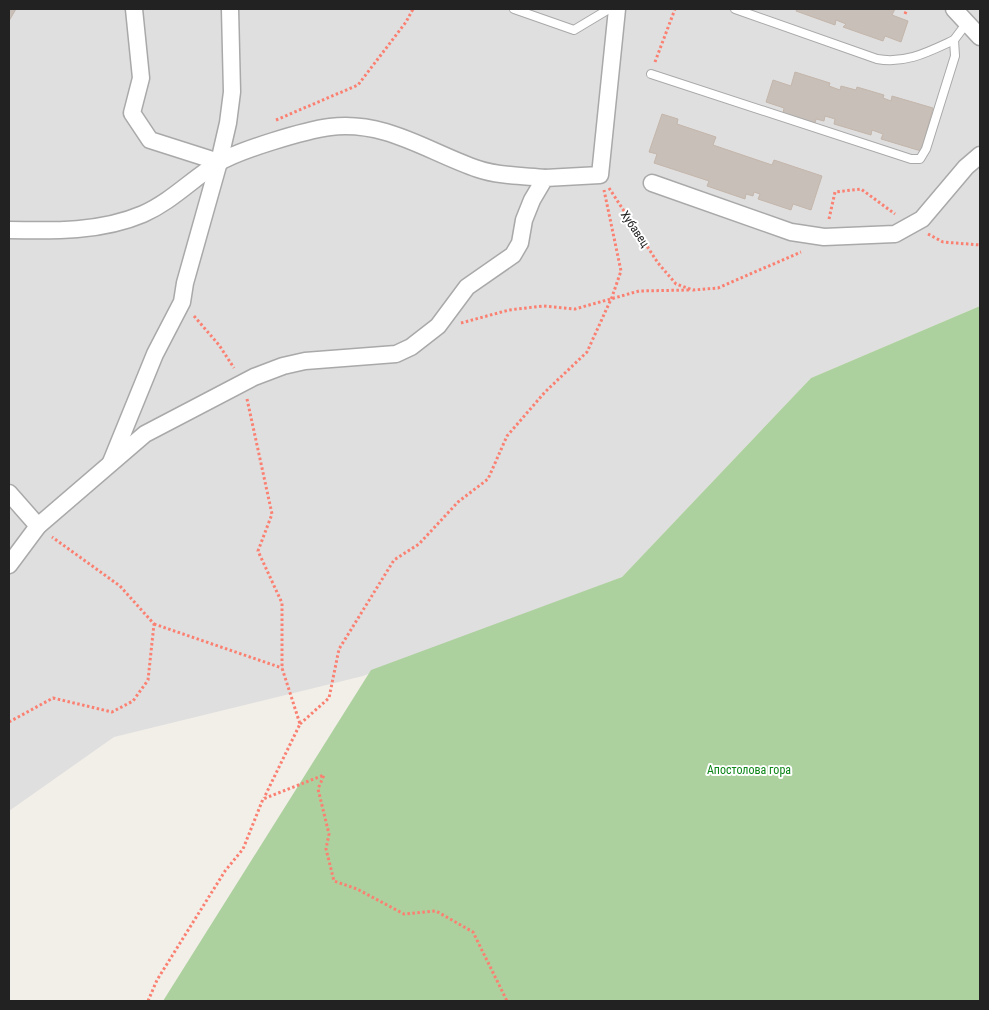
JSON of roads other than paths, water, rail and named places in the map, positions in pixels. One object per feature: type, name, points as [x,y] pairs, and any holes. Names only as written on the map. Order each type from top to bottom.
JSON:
[{"type":"street","points":[[134,9],[141,78],[132,113],[150,140],[219,162]]},
{"type":"street","points":[[110,465],[154,354],[182,302],[185,283],[219,162],[232,92],[230,9]]},
{"type":"street","points":[[9,230],[56,231],[111,225],[164,204],[219,162],[300,134],[330,127],[356,126],[379,129],[403,136],[487,172],[545,178],[600,175],[617,9]]},
{"type":"street","points":[[954,9],[980,37]]},
{"type":"street","points":[[652,183],[791,232],[824,237],[895,234],[922,219],[966,167],[980,155]]},
{"type":"street","points":[[9,547],[37,528],[145,434],[244,384],[254,376],[305,361],[396,354],[411,347],[438,326],[467,287],[513,255],[520,243],[524,220],[532,200],[545,178]]},
{"type":"street","points":[[9,492],[37,528]]},
{"type":"street","points":[[9,565],[37,528]]},
{"type":"lane","points":[[514,9],[574,30],[609,9]]},
{"type":"lane","points":[[735,9],[877,59],[892,62],[911,59],[954,40],[966,24]]},
{"type":"lane","points":[[651,74],[911,159],[920,159],[926,150],[956,56],[954,40]]},
{"type":"park label","name":"Апостолова гора","points":[[749,770]]}]
